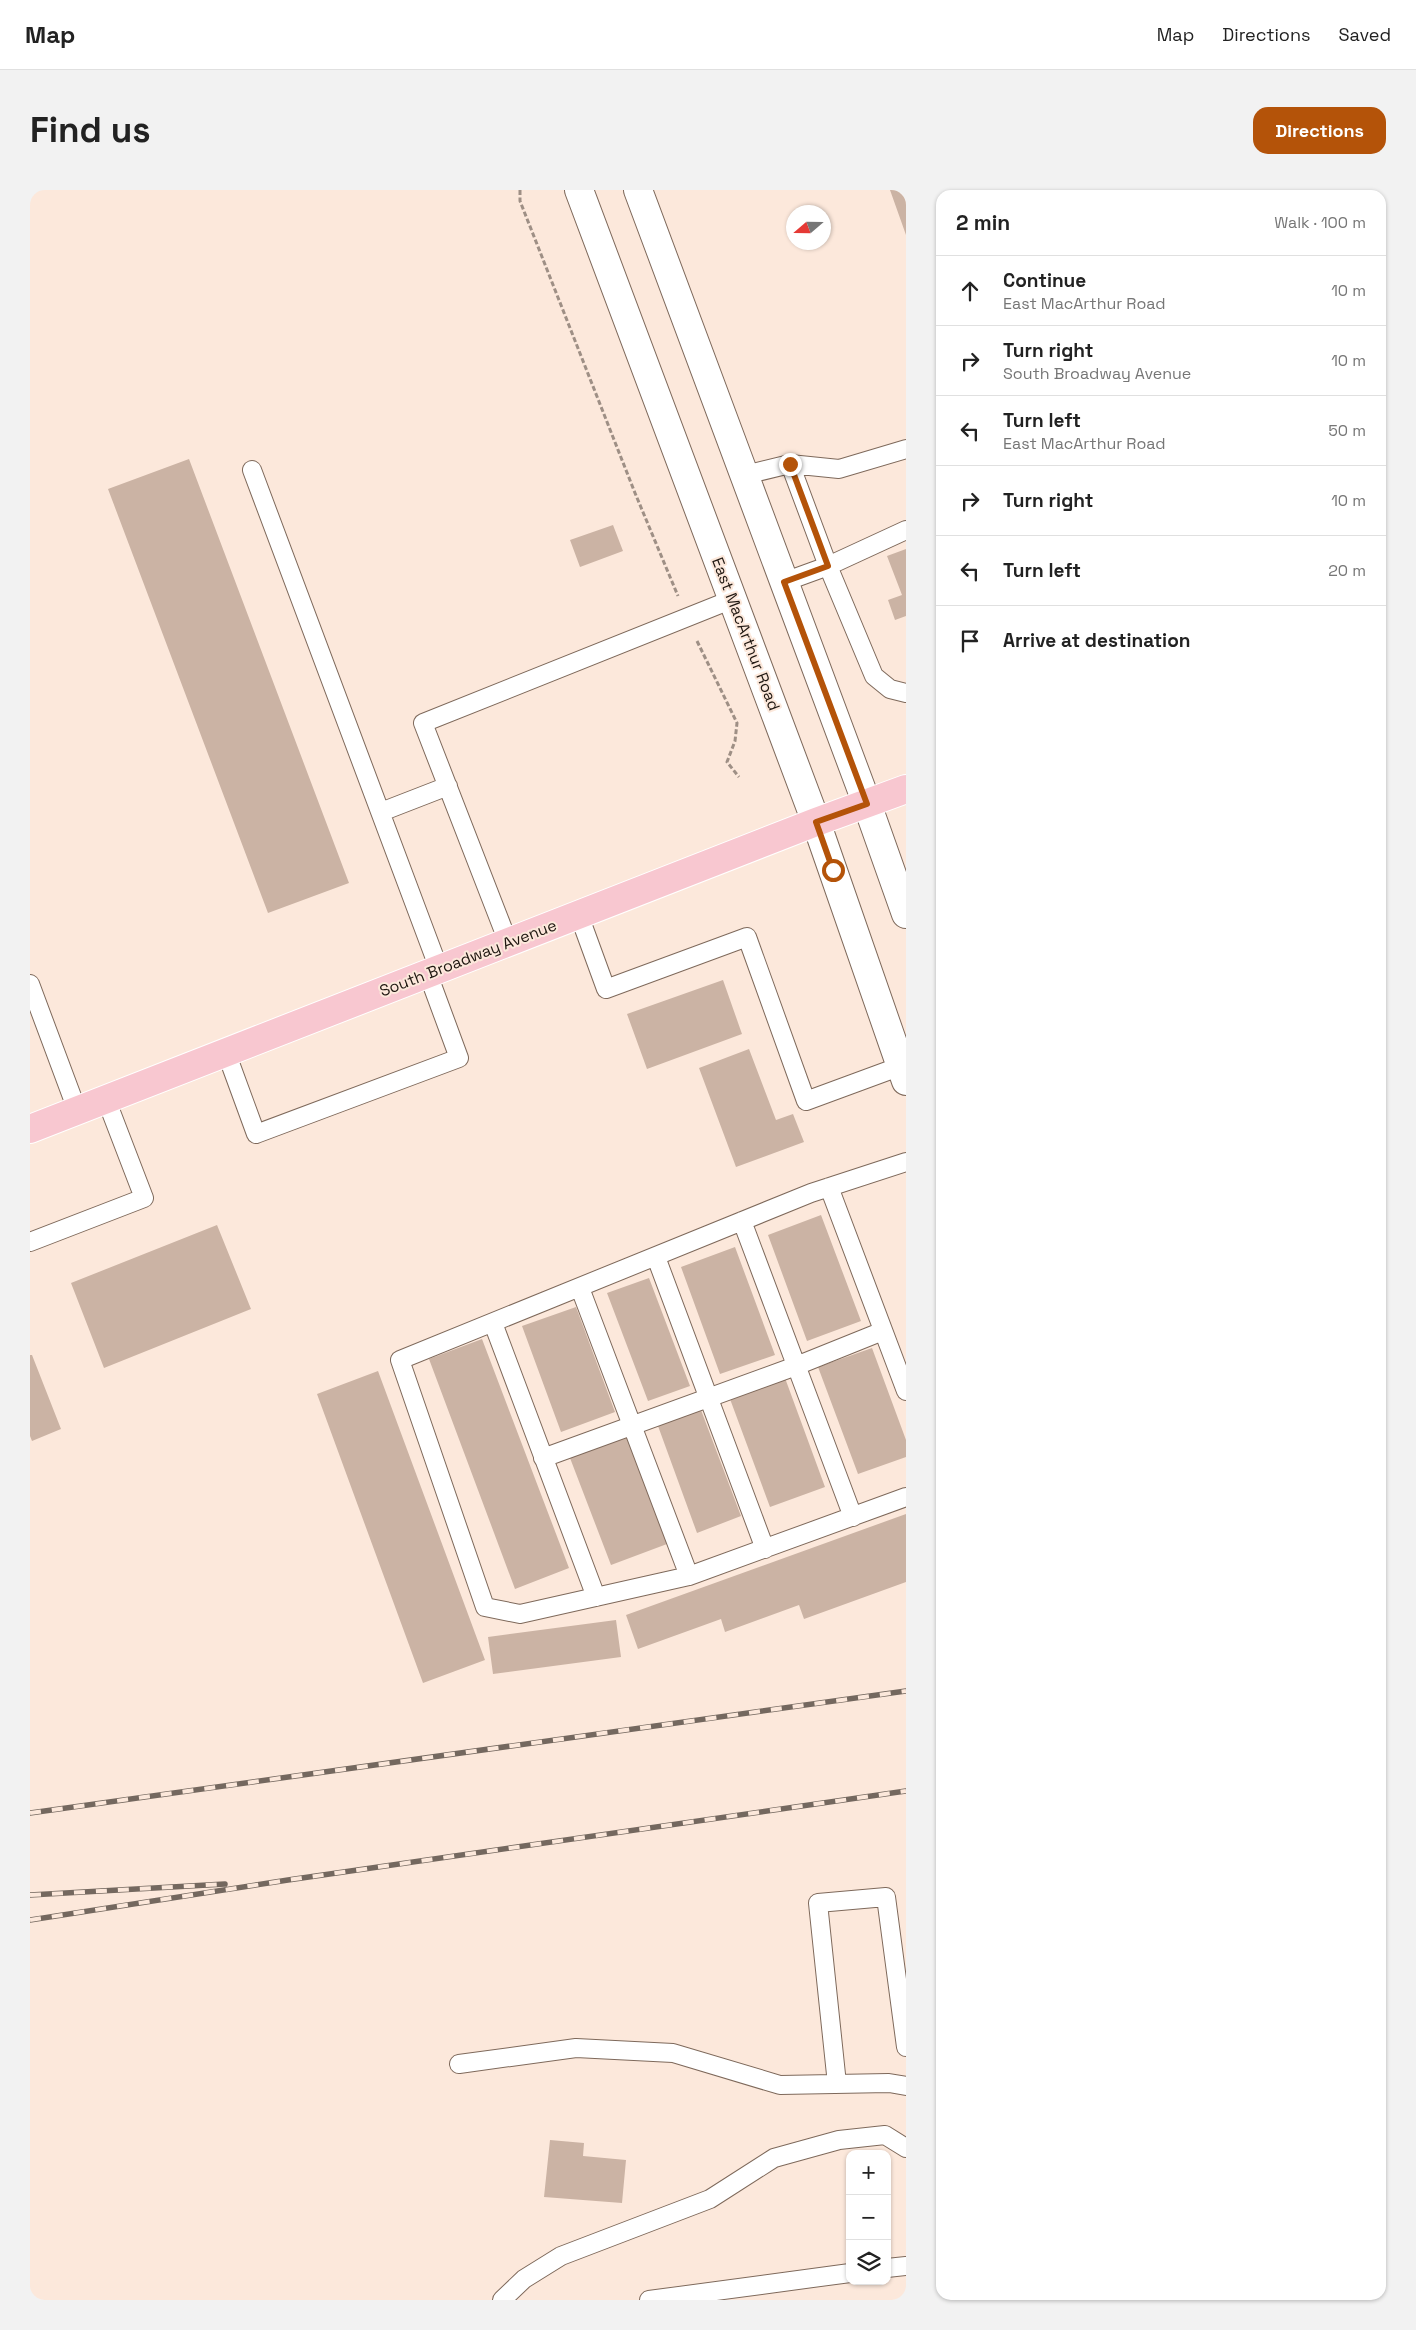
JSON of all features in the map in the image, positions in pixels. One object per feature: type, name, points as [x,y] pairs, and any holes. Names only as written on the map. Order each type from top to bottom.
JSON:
[{"type":"main road","name":"South Broadway Avenue","points":[[30,1129],[816,822],[906,789]]},
{"type":"street","name":"East MacArthur Road","points":[[579,190],[816,822],[903,1074]]},
{"type":"street","points":[[638,190],[867,804],[906,914]]},
{"type":"lane","points":[[744,476],[790,464],[839,470],[906,449]]},
{"type":"lane","points":[[790,464],[828,566],[874,676],[890,690],[906,693]]},
{"type":"lane","points":[[226,1052],[256,1134],[460,1058],[381,812],[252,470]]},
{"type":"lane","points":[[784,582],[828,566],[906,530]]},
{"type":"lane","points":[[508,942],[423,723],[733,598]]},
{"type":"lane","points":[[381,812],[448,786]]},
{"type":"lane","points":[[579,915],[606,988],[747,937],[806,1101],[903,1074]]},
{"type":"lane","points":[[30,984],[78,1110]]},
{"type":"lane","points":[[30,1242],[144,1198],[106,1099]]},
{"type":"lane","points":[[906,1162],[829,1187],[742,1221],[400,1360],[486,1607],[520,1614],[689,1576],[906,1497]]},
{"type":"lane","points":[[829,1187],[906,1391]]},
{"type":"lane","points":[[742,1221],[853,1517]]},
{"type":"lane","points":[[656,1257],[765,1549]]},
{"type":"lane","points":[[580,1288],[689,1576]]},
{"type":"lane","points":[[493,1323],[596,1597]]},
{"type":"lane","points":[[543,1458],[796,1366],[882,1331]]},
{"type":"lane","points":[[837,2084],[818,1903],[886,1897],[906,2047]]},
{"type":"lane","points":[[458,2064],[576,2048],[673,2052],[780,2085],[889,2083],[906,2086]]},
{"type":"lane","points":[[502,2300],[524,2279],[561,2256],[710,2199],[774,2158],[839,2140],[885,2135],[906,2148]]},
{"type":"lane","points":[[891,2268],[906,2266]]},
{"type":"lane","points":[[649,2300],[846,2274]]},
{"type":"path","points":[[520,190],[520,201],[635,493],[687,618],[737,723],[735,741],[727,762],[739,777]]},
{"type":"building","points":[[890,190],[906,190],[906,235]]},
{"type":"building","points":[[189,459],[349,883],[268,913],[108,489]]},
{"type":"building","points":[[613,525],[623,551],[580,567],[570,540]]},
{"type":"building","points":[[906,549],[906,616],[895,620],[888,600],[902,595],[887,556]]},
{"type":"building","points":[[723,980],[742,1034],[647,1069],[627,1014]]},
{"type":"building","points":[[749,1049],[776,1120],[793,1114],[804,1142],[736,1167],[699,1068]]},
{"type":"building","points":[[821,1215],[861,1321],[807,1341],[768,1235]]},
{"type":"building","points":[[217,1225],[251,1309],[104,1368],[71,1283]]},
{"type":"building","points":[[735,1247],[775,1355],[720,1374],[681,1267]]},
{"type":"building","points":[[649,1278],[690,1386],[648,1401],[607,1293]]},
{"type":"building","points":[[576,1307],[615,1412],[561,1432],[522,1326]]},
{"type":"building","points":[[482,1339],[569,1568],[515,1589],[429,1359]]},
{"type":"building","points":[[872,1348],[906,1440],[906,1457],[858,1474],[818,1367]]},
{"type":"building","points":[[30,1355],[32,1355],[61,1429],[32,1441],[30,1436]]},
{"type":"building","points":[[378,1371],[485,1660],[423,1683],[317,1394]]},
{"type":"building","points":[[785,1378],[825,1487],[770,1507],[730,1399]]},
{"type":"building","points":[[701,1410],[741,1516],[697,1533],[658,1426]]},
{"type":"building","points":[[627,1437],[667,1544],[611,1565],[570,1458]]},
{"type":"building","points":[[906,1514],[906,1582],[804,1619],[799,1605],[725,1632],[721,1619],[638,1649],[626,1615]]},
{"type":"building","points":[[616,1620],[621,1657],[493,1674],[488,1637]]},
{"type":"building","points":[[550,2140],[584,2143],[583,2156],[626,2160],[622,2203],[544,2197]]},
{"type":"railway","points":[[30,1813],[906,1691]]},
{"type":"railway","points":[[30,1920],[288,1880],[906,1791]]},
{"type":"railway","points":[[30,1895],[225,1884]]},
{"type":"route","points":[[790,464],[828,566],[784,582],[867,804],[816,822],[833,870]]}]
